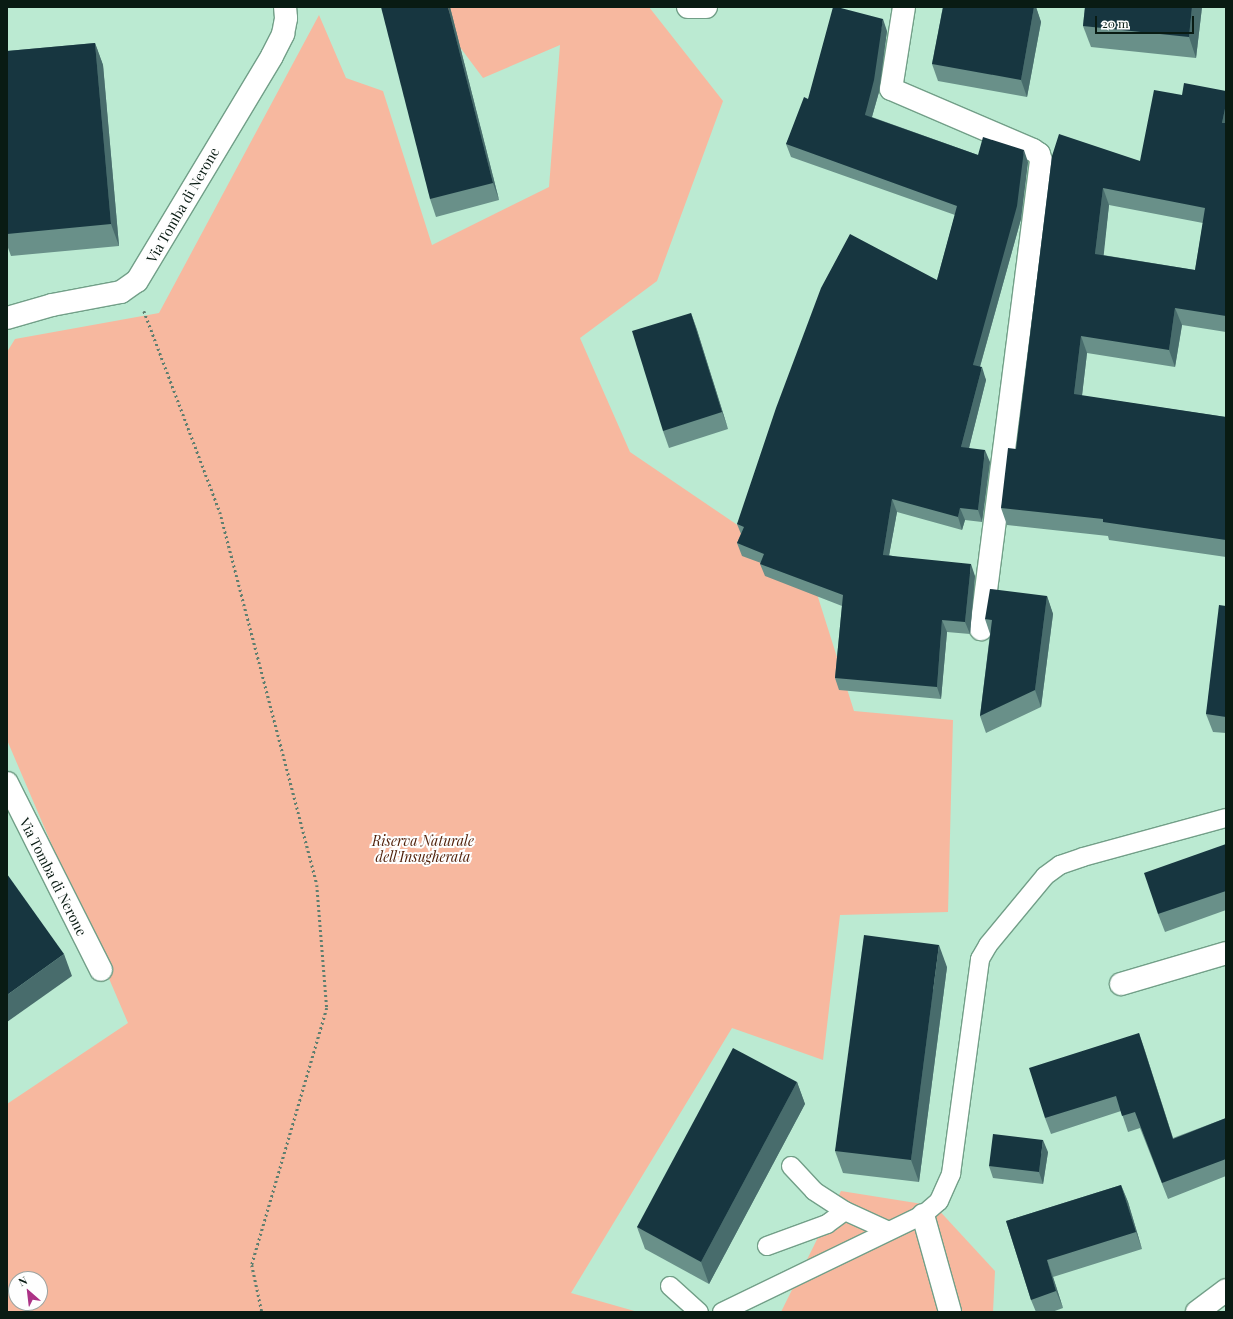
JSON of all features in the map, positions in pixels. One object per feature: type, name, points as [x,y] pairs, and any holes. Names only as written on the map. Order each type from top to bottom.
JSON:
[{"type":"street","name":"Via Tomba di Nerone","points":[[7,318],[45,306],[121,292],[133,284],[145,271],[272,56],[283,34],[286,18],[285,7]]},
{"type":"street","points":[[688,7],[706,7]]},
{"type":"street","points":[[904,7],[891,89],[1033,150],[1039,154],[1041,161],[981,629]]},
{"type":"street","name":"Via Tomba di Nerone","points":[[7,783],[101,970]]},
{"type":"street","points":[[1122,984],[1226,953]]},
{"type":"street","points":[[923,1215],[950,1312]]},
{"type":"street","points":[[1197,1312],[1226,1290]]},
{"type":"lane","points":[[722,1312],[923,1215],[939,1201],[950,1174],[977,970],[988,945],[1045,876],[1060,866],[1226,818]]},
{"type":"lane","points":[[791,1166],[814,1191],[845,1211],[889,1231]]},
{"type":"lane","points":[[766,1246],[827,1224],[845,1211]]},
{"type":"lane","points":[[670,1286],[699,1312]]},
{"type":"path","points":[[133,284],[220,512],[316,885],[327,1008],[252,1265],[262,1312]]},
{"type":"green space","name":"Riserva Naturale dell'Insugherata","points":[[430,7],[649,7],[723,101],[657,281],[580,338],[630,452],[811,575],[854,711],[953,720],[948,912],[840,915],[823,1060],[732,1028],[571,1293],[638,1312],[7,1312],[7,1104],[128,1023],[7,740],[7,352],[15,339],[159,313],[319,15],[346,78],[383,91],[432,245],[549,187],[560,45],[483,78]]},
{"type":"green space","points":[[841,1191],[935,1206],[995,1271],[993,1312],[781,1312]]},
{"type":"building","points":[[381,7],[448,7],[493,183],[430,199]]},
{"type":"building","points":[[833,7],[883,19],[874,80],[865,115],[978,155],[983,137],[1024,150],[1017,206],[973,365],[982,367],[961,447],[985,450],[978,510],[960,508],[958,517],[892,499],[883,555],[971,564],[965,622],[942,620],[937,687],[835,678],[843,595],[760,564],[764,554],[737,543],[744,527],[737,524],[776,408],[821,288],[850,234],[937,280],[957,206],[786,144],[804,97],[808,99]]},
{"type":"building","points":[[943,7],[1034,7],[1021,80],[932,64]]},
{"type":"building","points":[[1085,7],[1192,7],[1189,37],[1083,26]]},
{"type":"building","points":[[95,43],[111,224],[7,234],[7,51]]},
{"type":"building","points":[[1184,83],[1226,91],[1226,104],[1222,123],[1226,123],[1226,316],[1175,308],[1169,350],[1081,336],[1074,394],[1226,417],[1226,540],[1103,522],[1103,519],[1001,508],[1008,448],[1016,449],[1052,156],[1059,134],[1140,161],[1154,90],[1182,95]],"holes":[[[1103,188],[1205,208],[1195,270],[1095,254]]]},
{"type":"building","points":[[691,313],[722,412],[663,431],[632,331]]},
{"type":"building","points":[[990,589],[1047,596],[1035,690],[980,716],[992,620],[985,619]]},
{"type":"building","points":[[1219,605],[1226,606],[1226,717],[1206,714]]},
{"type":"building","points":[[1226,844],[1226,891],[1158,914],[1144,873]]},
{"type":"building","points":[[7,874],[64,954],[7,995]]},
{"type":"building","points":[[864,935],[939,945],[911,1160],[835,1151]]},
{"type":"building","points":[[1139,1033],[1173,1139],[1226,1118],[1226,1159],[1162,1183],[1135,1112],[1122,1116],[1116,1096],[1045,1118],[1029,1068]]},
{"type":"building","points":[[733,1048],[797,1082],[701,1262],[637,1227]]},
{"type":"building","points":[[993,1134],[1043,1140],[1039,1172],[989,1166]]},
{"type":"building","points":[[1121,1185],[1136,1232],[1047,1260],[1056,1291],[1031,1300],[1006,1221]]}]
